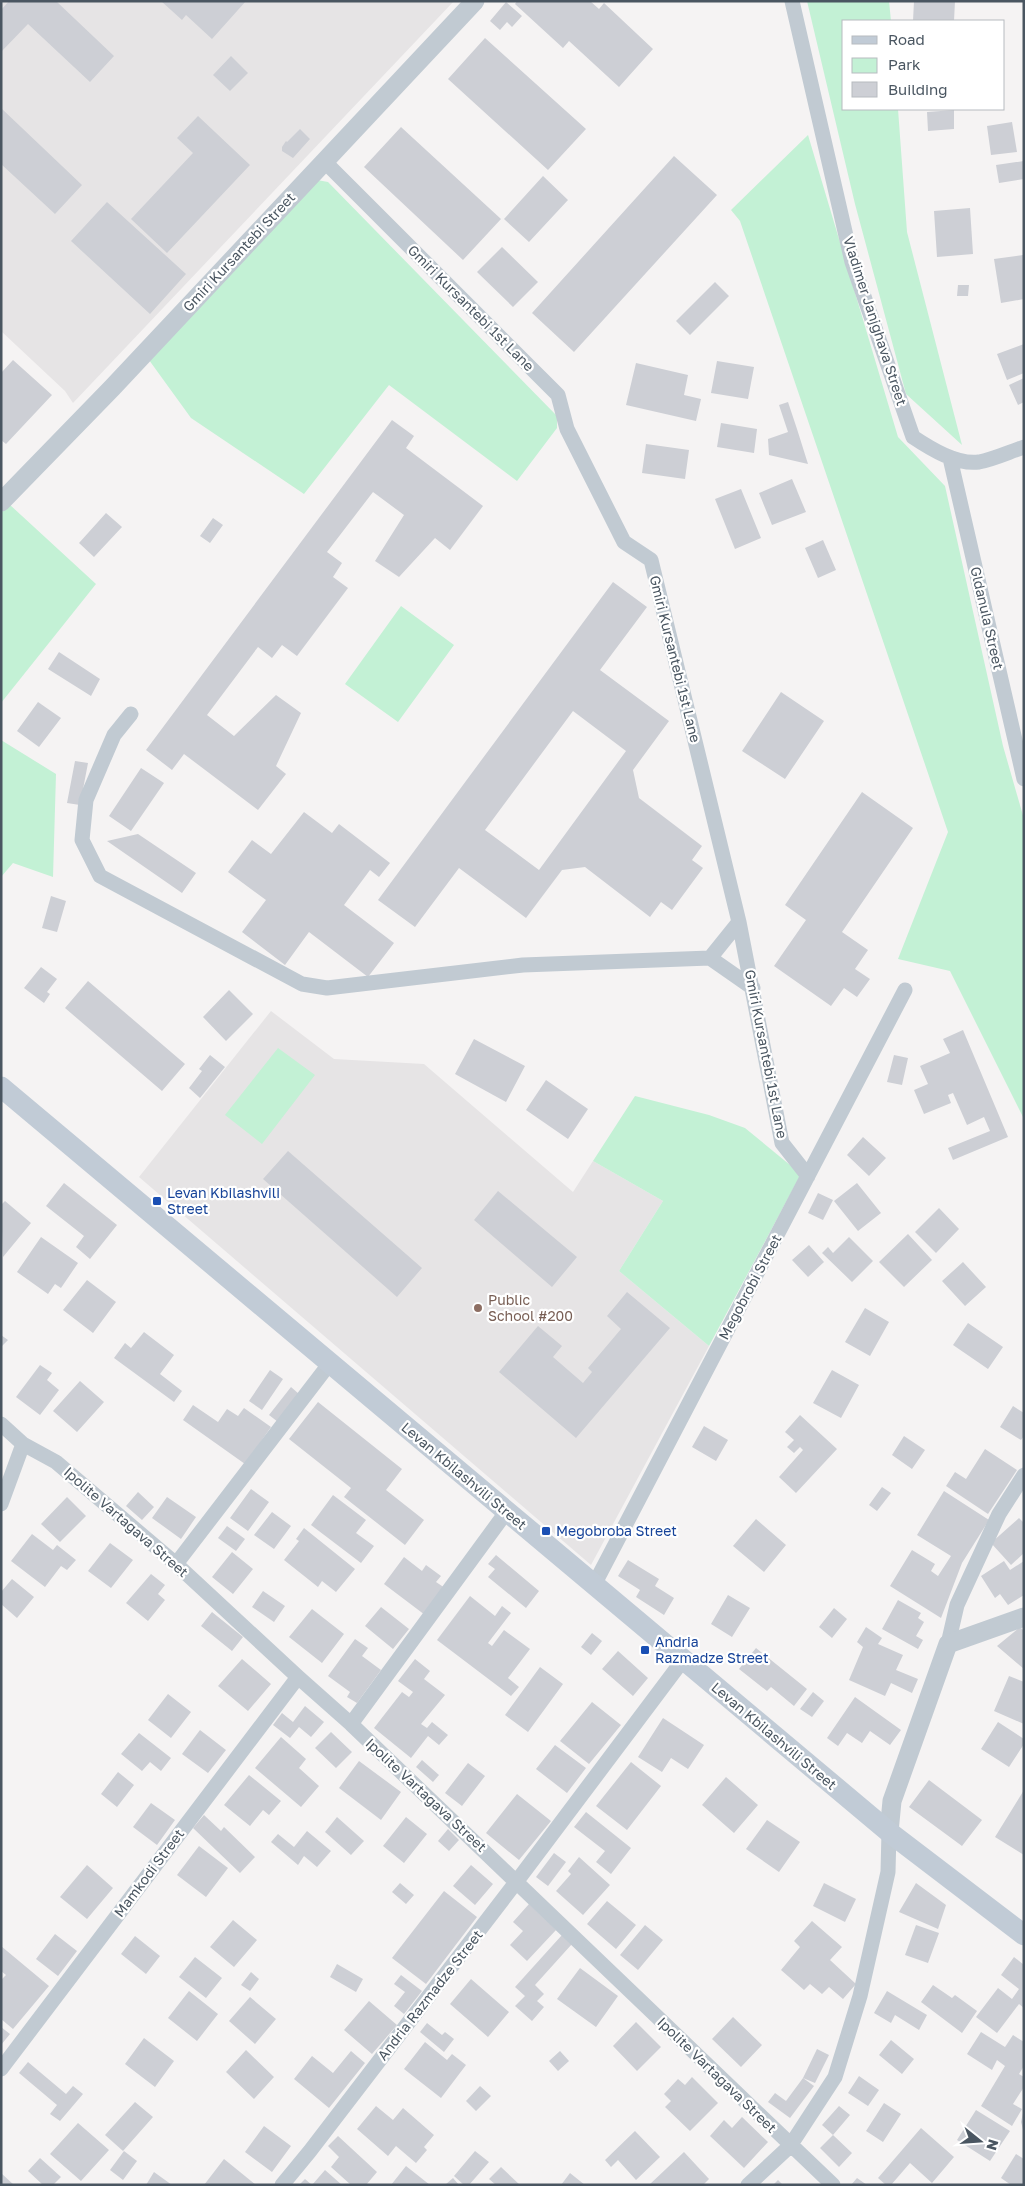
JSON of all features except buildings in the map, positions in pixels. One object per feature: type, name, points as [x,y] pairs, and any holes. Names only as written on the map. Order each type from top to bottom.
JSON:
[{"type":"main road","name":"Levan Kbilashvili Street","points":[[1,1087],[889,1832],[1024,1935]]},
{"type":"street","name":"Gmiri Kursantebi Street","points":[[1,502],[112,388],[475,1]]},
{"type":"street","name":"Vladimer Janjghava Street","points":[[792,1],[852,262],[914,437],[932,450],[950,458],[977,462],[1024,447]]},
{"type":"street","name":"Gmiri Kursantebi 1st Lane","points":[[324,161],[558,395],[567,429],[624,542],[651,560],[739,922],[782,1143],[808,1176]]},
{"type":"street","name":"Gldanula Street","points":[[950,458],[1024,779]]},
{"type":"street","points":[[131,714],[114,735],[86,800],[82,840],[100,876],[302,984],[326,988],[522,965],[710,958],[753,988]]},
{"type":"street","points":[[710,958],[739,922]]},
{"type":"street","name":"Megobrobi Street","points":[[594,1585],[905,990]]},
{"type":"street","points":[[176,1564],[330,1363]]},
{"type":"street","name":"Ipolite Vartagava Street","points":[[1,1424],[23,1444],[56,1462],[176,1564],[351,1724],[517,1881],[790,2146],[833,2185]]},
{"type":"street","points":[[1,1504],[23,1444]]},
{"type":"street","points":[[748,2185],[790,2146],[835,2076],[860,1996],[888,1872],[892,1801],[948,1644],[957,1605],[999,1514],[1024,1475]]},
{"type":"street","points":[[351,1724],[506,1512]]},
{"type":"street","points":[[948,1644],[1024,1618]]},
{"type":"street","name":"Andria Razmadze Street","points":[[282,2185],[310,2152],[517,1881],[683,1660]]},
{"type":"street","name":"Mamkodi Street","points":[[1,2069],[298,1677]]},
{"type":"shaded area","points":[[1,1],[454,1],[73,403],[65,391],[1,331]]},
{"type":"shaded area","name":"Public School #200","points":[[271,1011],[334,1059],[424,1064],[573,1192],[593,1161],[663,1201],[619,1271],[709,1346],[591,1565],[139,1177]]},
{"type":"green space","points":[[807,1],[889,1],[891,20],[842,20],[842,110],[898,110],[907,232],[962,445],[906,394],[855,204]]},
{"type":"green space","points":[[808,135],[898,437],[945,486],[1003,746],[1024,819],[1024,1119],[950,971],[898,959],[948,832],[740,221],[731,210]]},
{"type":"green space","points":[[317,180],[328,182],[557,416],[557,428],[517,481],[389,385],[304,494],[191,418],[149,360]]},
{"type":"green space","points":[[9,504],[96,584],[1,703],[1,513]]},
{"type":"green space","points":[[401,606],[454,645],[398,722],[345,684]]},
{"type":"green space","points":[[1,740],[56,774],[53,877],[13,863],[1,877]]},
{"type":"green space","points":[[278,1048],[315,1075],[262,1144],[225,1115]]},
{"type":"green space","points":[[635,1096],[709,1115],[745,1128],[801,1174],[709,1346],[619,1271],[663,1201],[593,1161]]},
{"type":"place","name":"Levan Kbilashvili Street","points":[[157,1201]]},
{"type":"place","name":"Public School #200","points":[[478,1308]]},
{"type":"place","name":"Megobroba Street","points":[[546,1531]]},
{"type":"place","name":"Andria Razmadze Street","points":[[645,1650]]}]
